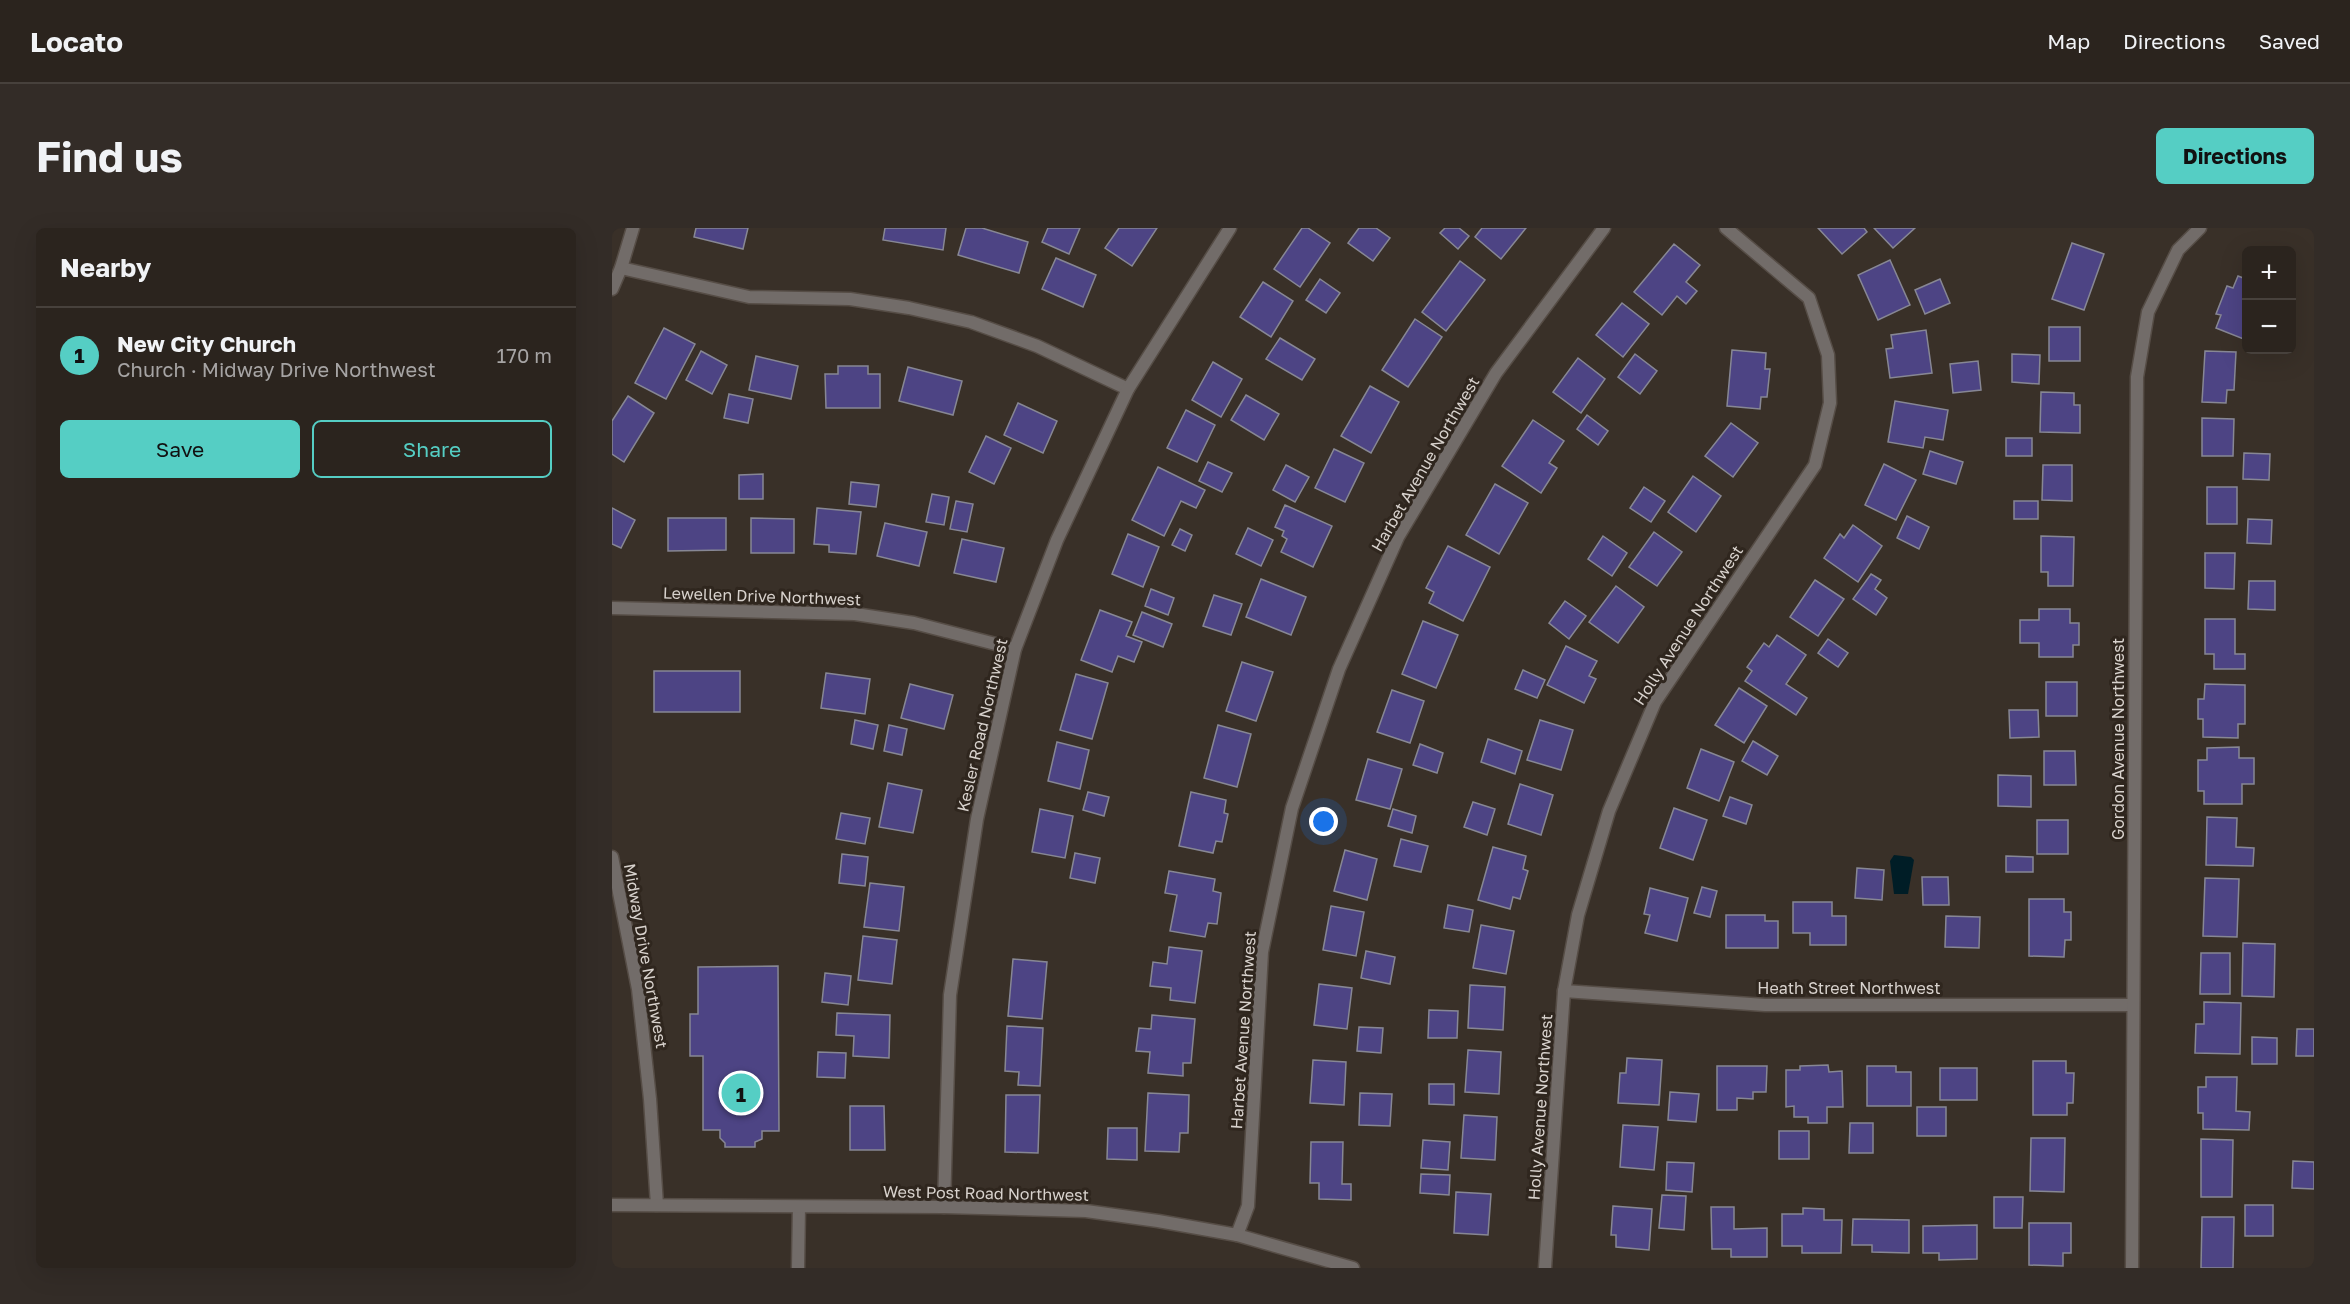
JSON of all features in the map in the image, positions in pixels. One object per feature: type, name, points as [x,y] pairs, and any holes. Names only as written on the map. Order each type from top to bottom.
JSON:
[{"type":"street","points":[[612,289],[633,228]]},
{"type":"street","name":"Kesler Road Northwest","points":[[944,1207],[950,995],[977,819],[1015,649],[1057,540],[1128,389],[1230,228]]},
{"type":"street","name":"Harbet Avenue Northwest","points":[[1237,1234],[1248,1206],[1262,952],[1292,807],[1339,669],[1398,537],[1496,374],[1604,228]]},
{"type":"street","name":"Holly Avenue Northwest","points":[[1545,1268],[1564,991],[1578,915],[1609,811],[1655,702],[1716,608],[1815,465],[1830,403],[1828,355],[1809,298],[1726,228]]},
{"type":"street","name":"Gordon Avenue Northwest","points":[[2132,1268],[2137,377],[2148,312],[2178,250],[2200,228]]},
{"type":"street","points":[[621,268],[748,297],[849,299],[909,308],[971,322],[1037,346],[1128,389]]},
{"type":"street","name":"Lewellen Drive Northwest","points":[[612,608],[855,614],[914,623],[1015,649]]},
{"type":"street","name":"Midway Drive Northwest","points":[[612,857],[638,989],[650,1099],[657,1205]]},
{"type":"street","name":"Heath Street Northwest","points":[[1564,991],[1765,1005],[2133,1005]]},
{"type":"street","name":"West Post Road Northwest","points":[[612,1205],[944,1207],[1086,1211],[1237,1234],[1353,1268]]},
{"type":"street","points":[[798,1268],[799,1207]]},
{"type":"water","points":[[1894,855],[1911,857],[1914,860],[1908,894],[1894,894],[1890,861]]},
{"type":"building","points":[[696,228],[748,228],[743,249],[694,237]]},
{"type":"building","points":[[885,228],[946,228],[943,250],[883,240]]},
{"type":"building","points":[[966,228],[982,228],[1028,242],[1019,273],[958,255]]},
{"type":"building","points":[[1048,228],[1080,228],[1069,254],[1042,242]]},
{"type":"building","points":[[1119,228],[1157,228],[1132,266],[1105,248]]},
{"type":"building","points":[[1302,228],[1308,228],[1330,243],[1300,287],[1274,269]]},
{"type":"building","points":[[1359,228],[1376,228],[1390,238],[1373,261],[1348,243]]},
{"type":"building","points":[[1445,228],[1459,228],[1469,236],[1458,249],[1440,233]]},
{"type":"building","points":[[1482,228],[1526,228],[1501,259],[1475,237]]},
{"type":"building","points":[[1818,228],[1864,228],[1867,232],[1842,254]]},
{"type":"building","points":[[1874,228],[1915,228],[1893,248]]},
{"type":"building","points":[[2072,243],[2104,254],[2084,310],[2052,299]]},
{"type":"building","points":[[1674,244],[1700,265],[1686,282],[1697,291],[1686,304],[1677,296],[1662,315],[1634,292]]},
{"type":"building","points":[[1056,258],[1096,275],[1083,307],[1042,289]]},
{"type":"building","points":[[1890,260],[1910,305],[1878,320],[1858,275]]},
{"type":"building","points":[[1460,261],[1485,280],[1446,331],[1422,312]]},
{"type":"building","points":[[2238,276],[2242,278],[2242,338],[2216,328],[2221,315],[2216,314],[2227,286],[2233,288]]},
{"type":"building","points":[[1320,279],[1340,293],[1326,313],[1306,300]]},
{"type":"building","points":[[1940,279],[1950,303],[1925,314],[1915,290]]},
{"type":"building","points":[[1263,282],[1293,301],[1271,337],[1240,317]]},
{"type":"building","points":[[1622,303],[1649,324],[1623,357],[1596,335]]},
{"type":"building","points":[[1415,319],[1442,337],[1408,387],[1382,370]]},
{"type":"building","points":[[2049,327],[2080,327],[2080,361],[2049,361]]},
{"type":"building","points":[[664,328],[695,344],[666,399],[635,383]]},
{"type":"building","points":[[1926,330],[1932,373],[1890,378],[1886,349],[1893,348],[1891,335]]},
{"type":"building","points":[[1280,338],[1315,359],[1302,380],[1266,359]]},
{"type":"building","points":[[1732,350],[1766,353],[1765,369],[1770,369],[1767,397],[1761,397],[1760,409],[1727,406]]},
{"type":"building","points":[[701,351],[727,365],[712,394],[686,380]]},
{"type":"building","points":[[2205,351],[2236,352],[2234,390],[2227,390],[2226,403],[2202,402]]},
{"type":"building","points":[[1635,354],[1657,371],[1640,394],[1618,377]]},
{"type":"building","points":[[2012,354],[2040,355],[2039,384],[2012,382]]},
{"type":"building","points":[[756,356],[798,366],[791,399],[749,390]]},
{"type":"building","points":[[1578,358],[1605,379],[1581,413],[1553,392]]},
{"type":"building","points":[[1978,361],[1981,390],[1953,393],[1950,364]]},
{"type":"building","points":[[1213,362],[1242,379],[1221,417],[1192,400]]},
{"type":"building","points":[[838,366],[868,366],[868,374],[880,374],[880,408],[826,408],[825,374],[838,374]]},
{"type":"building","points":[[908,367],[962,381],[953,415],[899,401]]},
{"type":"building","points":[[1370,386],[1399,402],[1371,453],[1341,436]]},
{"type":"building","points":[[2041,392],[2074,393],[2074,405],[2080,405],[2080,433],[2040,432]]},
{"type":"building","points":[[729,394],[753,399],[748,423],[724,418]]},
{"type":"building","points":[[1246,395],[1279,414],[1264,440],[1231,420]]},
{"type":"building","points":[[628,396],[654,413],[624,462],[612,454],[612,421]]},
{"type":"building","points":[[1895,401],[1948,410],[1943,440],[1925,437],[1923,448],[1888,442]]},
{"type":"building","points":[[1018,403],[1057,421],[1043,453],[1004,435]]},
{"type":"building","points":[[1186,410],[1215,425],[1197,462],[1167,448]]},
{"type":"building","points":[[1587,415],[1608,431],[1598,445],[1577,429]]},
{"type":"building","points":[[2202,418],[2234,419],[2233,456],[2202,456]]},
{"type":"building","points":[[1533,420],[1564,441],[1549,463],[1557,468],[1541,493],[1502,466]]},
{"type":"building","points":[[1731,423],[1758,443],[1733,477],[1705,456]]},
{"type":"building","points":[[986,436],[1011,448],[994,484],[969,472]]},
{"type":"building","points":[[2006,438],[2032,438],[2032,456],[2006,456]]},
{"type":"building","points":[[1334,449],[1364,463],[1345,502],[1315,488]]},
{"type":"building","points":[[1930,451],[1963,462],[1956,484],[1923,474]]},
{"type":"building","points":[[2244,453],[2270,454],[2269,480],[2243,479]]},
{"type":"building","points":[[1208,462],[1232,473],[1222,492],[1199,481]]},
{"type":"building","points":[[1884,464],[1916,480],[1896,520],[1865,505]]},
{"type":"building","points":[[1286,465],[1309,477],[1295,502],[1273,490]]},
{"type":"building","points":[[2043,465],[2072,465],[2072,501],[2042,500]]},
{"type":"building","points":[[1158,467],[1205,490],[1196,508],[1181,501],[1164,536],[1132,520]]},
{"type":"building","points":[[763,474],[763,499],[739,499],[739,475]]},
{"type":"building","points":[[1693,476],[1721,496],[1696,532],[1668,512]]},
{"type":"building","points":[[851,482],[879,485],[876,507],[849,504]]},
{"type":"building","points":[[1495,484],[1528,503],[1499,554],[1466,535]]},
{"type":"building","points":[[1644,487],[1665,501],[1651,522],[1630,508]]},
{"type":"building","points":[[2207,487],[2237,487],[2237,524],[2207,524]]},
{"type":"building","points":[[932,494],[949,497],[944,525],[926,522]]},
{"type":"building","points":[[956,501],[973,504],[967,532],[950,529]]},
{"type":"building","points":[[2014,501],[2038,501],[2038,519],[2014,519]]},
{"type":"building","points":[[1285,505],[1332,526],[1313,567],[1281,552],[1287,539],[1282,536],[1284,531],[1275,527]]},
{"type":"building","points":[[612,508],[635,520],[621,548],[612,544]]},
{"type":"building","points":[[817,508],[861,512],[856,554],[829,552],[829,545],[814,544]]},
{"type":"building","points":[[1907,516],[1929,527],[1919,549],[1897,538]]},
{"type":"building","points":[[668,518],[726,518],[726,550],[668,551]]},
{"type":"building","points":[[751,518],[794,519],[794,553],[751,553]]},
{"type":"building","points":[[2248,519],[2272,520],[2271,544],[2247,543]]},
{"type":"building","points":[[885,523],[927,532],[919,566],[877,556]]},
{"type":"building","points":[[1853,525],[1882,546],[1858,582],[1824,558],[1840,534],[1844,538]]},
{"type":"building","points":[[1248,528],[1273,540],[1261,566],[1236,554]]},
{"type":"building","points":[[1180,529],[1192,535],[1185,551],[1172,545]]},
{"type":"building","points":[[1654,532],[1682,552],[1657,586],[1629,567]]},
{"type":"building","points":[[1128,534],[1159,547],[1143,587],[1112,574]]},
{"type":"building","points":[[1603,536],[1627,553],[1612,576],[1588,559]]},
{"type":"building","points":[[2041,536],[2074,537],[2073,586],[2048,586],[2048,572],[2041,572]]},
{"type":"building","points":[[962,539],[1004,548],[996,582],[954,573]]},
{"type":"building","points":[[1448,546],[1490,567],[1463,621],[1429,603],[1434,592],[1426,588]]},
{"type":"building","points":[[2205,553],[2235,553],[2234,589],[2205,588]]},
{"type":"building","points":[[1871,574],[1881,580],[1875,589],[1887,598],[1876,615],[1853,599]]},
{"type":"building","points":[[1261,579],[1306,597],[1291,635],[1246,617]]},
{"type":"building","points":[[1815,580],[1844,599],[1818,636],[1790,617]]},
{"type":"building","points":[[2249,581],[2275,581],[2275,610],[2248,609]]},
{"type":"building","points":[[1616,586],[1644,607],[1618,643],[1589,622]]},
{"type":"building","points":[[1151,589],[1174,598],[1168,615],[1145,606]]},
{"type":"building","points":[[1214,595],[1242,604],[1231,635],[1203,626]]},
{"type":"building","points":[[1565,601],[1586,616],[1569,639],[1549,623]]},
{"type":"building","points":[[2039,609],[2070,609],[2070,623],[2079,623],[2079,645],[2073,645],[2073,657],[2039,657],[2039,643],[2020,643],[2020,620],[2039,620]]},
{"type":"building","points":[[1100,610],[1132,622],[1126,636],[1142,642],[1134,662],[1118,656],[1112,672],[1081,660]]},
{"type":"building","points":[[1142,612],[1172,624],[1163,647],[1133,635]]},
{"type":"building","points":[[2205,619],[2235,619],[2235,654],[2245,654],[2245,669],[2214,669],[2214,654],[2205,654]]},
{"type":"building","points":[[1423,621],[1458,635],[1436,688],[1402,674]]},
{"type":"building","points":[[1777,635],[1806,655],[1786,684],[1807,698],[1796,715],[1745,681],[1752,671],[1747,667],[1764,643],[1769,647]]},
{"type":"building","points":[[1828,639],[1848,653],[1838,667],[1818,653]]},
{"type":"building","points":[[1566,646],[1597,661],[1589,676],[1596,679],[1584,703],[1547,685]]},
{"type":"building","points":[[1242,662],[1273,672],[1256,721],[1226,711]]},
{"type":"building","points":[[1523,670],[1545,680],[1537,698],[1515,689]]},
{"type":"building","points":[[654,671],[740,671],[740,712],[654,712]]},
{"type":"building","points":[[826,673],[870,679],[865,714],[821,708]]},
{"type":"building","points":[[1076,674],[1108,683],[1092,739],[1060,730]]},
{"type":"building","points":[[2046,682],[2077,682],[2077,716],[2046,716]]},
{"type":"building","points":[[910,684],[953,695],[944,729],[901,718]]},
{"type":"building","points":[[2205,684],[2245,685],[2245,724],[2238,724],[2238,738],[2203,737],[2203,719],[2198,719],[2198,699],[2204,699]]},
{"type":"building","points":[[1739,688],[1767,706],[1744,743],[1715,725]]},
{"type":"building","points":[[1392,690],[1424,701],[1410,743],[1377,732]]},
{"type":"building","points":[[2009,710],[2038,710],[2039,737],[2010,738]]},
{"type":"building","points":[[855,720],[878,725],[873,749],[851,744]]},
{"type":"building","points":[[1540,720],[1573,730],[1561,770],[1527,760]]},
{"type":"building","points":[[889,725],[907,729],[902,755],[884,751]]},
{"type":"building","points":[[1218,725],[1251,734],[1237,787],[1204,778]]},
{"type":"building","points":[[1488,739],[1522,751],[1515,774],[1481,762]]},
{"type":"building","points":[[1753,741],[1778,756],[1767,775],[1742,761]]},
{"type":"building","points":[[1057,742],[1089,750],[1080,789],[1048,781]]},
{"type":"building","points":[[1420,744],[1443,753],[1437,773],[1413,765]]},
{"type":"building","points":[[2239,747],[2239,758],[2254,758],[2254,784],[2242,784],[2242,804],[2204,804],[2204,791],[2198,791],[2198,760],[2207,760],[2207,748]]},
{"type":"building","points":[[1701,749],[1734,762],[1719,801],[1687,788]]},
{"type":"building","points":[[2044,751],[2075,751],[2076,785],[2044,785]]},
{"type":"building","points":[[1368,759],[1402,769],[1390,809],[1356,800]]},
{"type":"building","points":[[1998,775],[2031,776],[2031,807],[1998,806]]},
{"type":"building","points":[[888,783],[922,790],[913,833],[879,827]]},
{"type":"building","points":[[1520,784],[1553,795],[1541,835],[1508,824]]},
{"type":"building","points":[[1088,792],[1109,797],[1104,816],[1083,810]]},
{"type":"building","points":[[1191,792],[1226,800],[1224,813],[1228,814],[1222,842],[1216,841],[1213,853],[1179,846]]},
{"type":"building","points":[[1730,797],[1752,805],[1746,824],[1723,816]]},
{"type":"building","points":[[1473,802],[1495,809],[1487,835],[1464,827]]},
{"type":"building","points":[[1674,808],[1707,820],[1693,860],[1660,848]]},
{"type":"building","points":[[1040,809],[1073,816],[1065,858],[1032,852]]},
{"type":"building","points":[[1393,809],[1416,816],[1412,833],[1388,826]]},
{"type":"building","points":[[841,813],[870,818],[865,844],[836,839]]},
{"type":"building","points":[[2207,817],[2237,818],[2236,847],[2254,848],[2253,866],[2206,865]]},
{"type":"building","points":[[2037,820],[2068,820],[2068,854],[2037,854]]},
{"type":"building","points":[[1401,839],[1428,846],[1421,872],[1394,866]]},
{"type":"building","points":[[1493,847],[1526,856],[1523,869],[1528,871],[1520,899],[1513,897],[1510,909],[1478,900]]},
{"type":"building","points":[[1345,850],[1377,859],[1367,900],[1334,891]]},
{"type":"building","points":[[1075,853],[1100,858],[1095,883],[1070,878]]},
{"type":"building","points":[[842,854],[868,857],[865,886],[839,883]]},
{"type":"building","points":[[2006,856],[2033,857],[2033,872],[2006,872]]},
{"type":"building","points":[[1857,868],[1884,870],[1882,900],[1855,898]]},
{"type":"building","points":[[1169,871],[1215,879],[1213,891],[1221,893],[1217,924],[1208,923],[1205,937],[1170,931],[1177,895],[1165,893]]},
{"type":"building","points":[[1922,877],[1948,877],[1949,905],[1923,905]]},
{"type":"building","points":[[2205,878],[2239,879],[2237,937],[2203,936]]},
{"type":"building","points":[[870,883],[904,887],[899,931],[864,927]]},
{"type":"building","points":[[1702,887],[1717,891],[1710,917],[1694,913]]},
{"type":"building","points":[[1650,888],[1688,898],[1677,941],[1645,933],[1650,915],[1644,914]]},
{"type":"building","points":[[2029,899],[2064,899],[2064,912],[2071,912],[2071,940],[2065,940],[2064,957],[2029,956]]},
{"type":"building","points":[[1793,902],[1832,902],[1832,916],[1846,916],[1846,945],[1810,945],[1810,933],[1793,933]]},
{"type":"building","points":[[1448,905],[1473,910],[1469,932],[1444,928]]},
{"type":"building","points":[[1331,906],[1364,912],[1356,956],[1323,950]]},
{"type":"building","points":[[1726,915],[1765,915],[1765,921],[1778,921],[1778,948],[1726,948]]},
{"type":"building","points":[[1946,916],[1980,917],[1979,948],[1945,947]]},
{"type":"building","points":[[1481,925],[1514,931],[1506,974],[1473,968]]},
{"type":"building","points":[[863,936],[897,940],[892,984],[858,980]]},
{"type":"building","points":[[2243,943],[2275,944],[2274,997],[2242,996]]},
{"type":"building","points":[[1169,947],[1202,951],[1195,1003],[1170,1000],[1171,988],[1150,986],[1153,962],[1167,964]]},
{"type":"building","points":[[1366,951],[1395,957],[1390,984],[1361,978]]},
{"type":"building","points":[[2201,953],[2230,953],[2230,994],[2200,994]]},
{"type":"building","points":[[1013,959],[1047,962],[1042,1019],[1008,1016]]},
{"type":"building","points":[[778,966],[779,1131],[762,1131],[762,1139],[755,1142],[755,1147],[725,1147],[725,1143],[720,1138],[720,1130],[703,1130],[703,1056],[690,1056],[690,1014],[698,1014],[698,967]]},
{"type":"building","points":[[825,973],[851,976],[848,1005],[822,1002]]},
{"type":"building","points":[[1319,984],[1352,988],[1347,1029],[1314,1025]]},
{"type":"building","points":[[1470,985],[1505,987],[1503,1030],[1468,1028]]},
{"type":"building","points":[[2204,1002],[2241,1003],[2240,1054],[2195,1053],[2196,1024],[2204,1024]]},
{"type":"building","points":[[1429,1010],[1458,1011],[1457,1038],[1428,1038]]},
{"type":"building","points":[[837,1013],[890,1015],[889,1058],[853,1056],[854,1036],[836,1035]]},
{"type":"building","points":[[1152,1015],[1195,1019],[1191,1063],[1183,1063],[1183,1076],[1148,1073],[1150,1052],[1136,1051],[1139,1028],[1151,1029]]},
{"type":"building","points":[[1007,1026],[1043,1028],[1040,1086],[1018,1085],[1019,1072],[1005,1071]]},
{"type":"building","points":[[1359,1027],[1383,1028],[1381,1053],[1357,1051]]},
{"type":"building","points":[[2297,1029],[2314,1029],[2314,1056],[2296,1056]]},
{"type":"building","points":[[2252,1037],[2277,1038],[2277,1064],[2252,1064]]},
{"type":"building","points":[[1468,1050],[1501,1052],[1499,1094],[1465,1092]]},
{"type":"building","points":[[818,1052],[846,1053],[845,1078],[817,1077]]},
{"type":"building","points":[[1627,1058],[1662,1060],[1659,1105],[1618,1103],[1620,1073],[1626,1073]]},
{"type":"building","points":[[1313,1060],[1346,1062],[1344,1105],[1310,1103]]},
{"type":"building","points":[[2033,1061],[2066,1061],[2066,1073],[2074,1073],[2073,1103],[2067,1103],[2067,1115],[2033,1115]]},
{"type":"building","points":[[1828,1065],[1829,1072],[1842,1071],[1843,1107],[1827,1107],[1827,1123],[1808,1123],[1808,1117],[1794,1117],[1794,1106],[1786,1107],[1786,1070],[1800,1070],[1800,1066]]},
{"type":"building","points":[[1717,1066],[1767,1066],[1766,1092],[1753,1092],[1753,1099],[1737,1098],[1737,1110],[1717,1110]]},
{"type":"building","points":[[1867,1066],[1896,1066],[1896,1072],[1911,1072],[1911,1106],[1867,1106]]},
{"type":"building","points":[[1940,1068],[1977,1068],[1977,1100],[1940,1100]]},
{"type":"building","points":[[2206,1077],[2237,1077],[2236,1111],[2250,1112],[2249,1130],[2203,1129],[2203,1113],[2198,1113],[2198,1087],[2206,1087]]},
{"type":"building","points":[[1429,1084],[1454,1084],[1454,1105],[1429,1104]]},
{"type":"building","points":[[1670,1092],[1699,1094],[1696,1122],[1668,1120]]},
{"type":"building","points":[[1148,1093],[1189,1095],[1188,1133],[1180,1133],[1179,1152],[1145,1151]]},
{"type":"building","points":[[1360,1093],[1392,1094],[1390,1126],[1359,1125]]},
{"type":"building","points":[[1006,1095],[1040,1095],[1038,1153],[1005,1152]]},
{"type":"building","points":[[850,1106],[884,1106],[885,1150],[850,1150]]},
{"type":"building","points":[[1917,1107],[1946,1107],[1946,1136],[1917,1136]]},
{"type":"building","points":[[1464,1115],[1497,1117],[1495,1160],[1461,1158]]},
{"type":"building","points":[[1850,1123],[1873,1123],[1873,1153],[1849,1153]]},
{"type":"building","points":[[1623,1125],[1658,1127],[1654,1170],[1620,1167]]},
{"type":"building","points":[[1108,1128],[1137,1128],[1137,1160],[1107,1159]]},
{"type":"building","points":[[1779,1131],[1809,1131],[1809,1159],[1779,1159]]},
{"type":"building","points":[[2031,1138],[2065,1138],[2064,1192],[2030,1191]]},
{"type":"building","points":[[2201,1139],[2233,1140],[2232,1197],[2201,1197]]},
{"type":"building","points":[[1423,1140],[1450,1142],[1448,1170],[1421,1168]]},
{"type":"building","points":[[1311,1142],[1343,1142],[1342,1184],[1351,1184],[1351,1200],[1319,1199],[1319,1183],[1310,1183]]},
{"type":"building","points":[[2293,1161],[2314,1162],[2314,1189],[2292,1188]]},
{"type":"building","points":[[1667,1162],[1694,1163],[1692,1192],[1666,1190]]},
{"type":"building","points":[[1421,1174],[1450,1175],[1449,1195],[1420,1193]]},
{"type":"building","points":[[1456,1192],[1491,1194],[1488,1235],[1454,1233]]},
{"type":"building","points":[[1662,1195],[1686,1196],[1684,1230],[1659,1228]]},
{"type":"building","points":[[1994,1197],[2023,1197],[2022,1228],[1994,1228]]},
{"type":"building","points":[[2245,1205],[2273,1205],[2273,1236],[2245,1236]]},
{"type":"building","points":[[1613,1206],[1652,1209],[1649,1250],[1616,1247],[1616,1235],[1611,1235]]},
{"type":"building","points":[[1711,1207],[1734,1207],[1734,1229],[1767,1228],[1767,1257],[1731,1257],[1731,1249],[1712,1249]]},
{"type":"building","points":[[1803,1208],[1824,1209],[1824,1220],[1842,1220],[1841,1253],[1802,1253],[1802,1246],[1782,1246],[1782,1214],[1803,1214]]},
{"type":"building","points":[[2202,1217],[2234,1217],[2233,1268],[2201,1268]]},
{"type":"building","points":[[1853,1219],[1909,1220],[1909,1253],[1872,1252],[1872,1245],[1852,1245]]},
{"type":"building","points":[[2029,1223],[2071,1223],[2071,1253],[2063,1253],[2063,1266],[2029,1265]]},
{"type":"building","points":[[1977,1225],[1977,1259],[1939,1260],[1939,1253],[1923,1253],[1923,1226]]},
{"type":"place","name":"New City Church","points":[[741,1093]]}]
